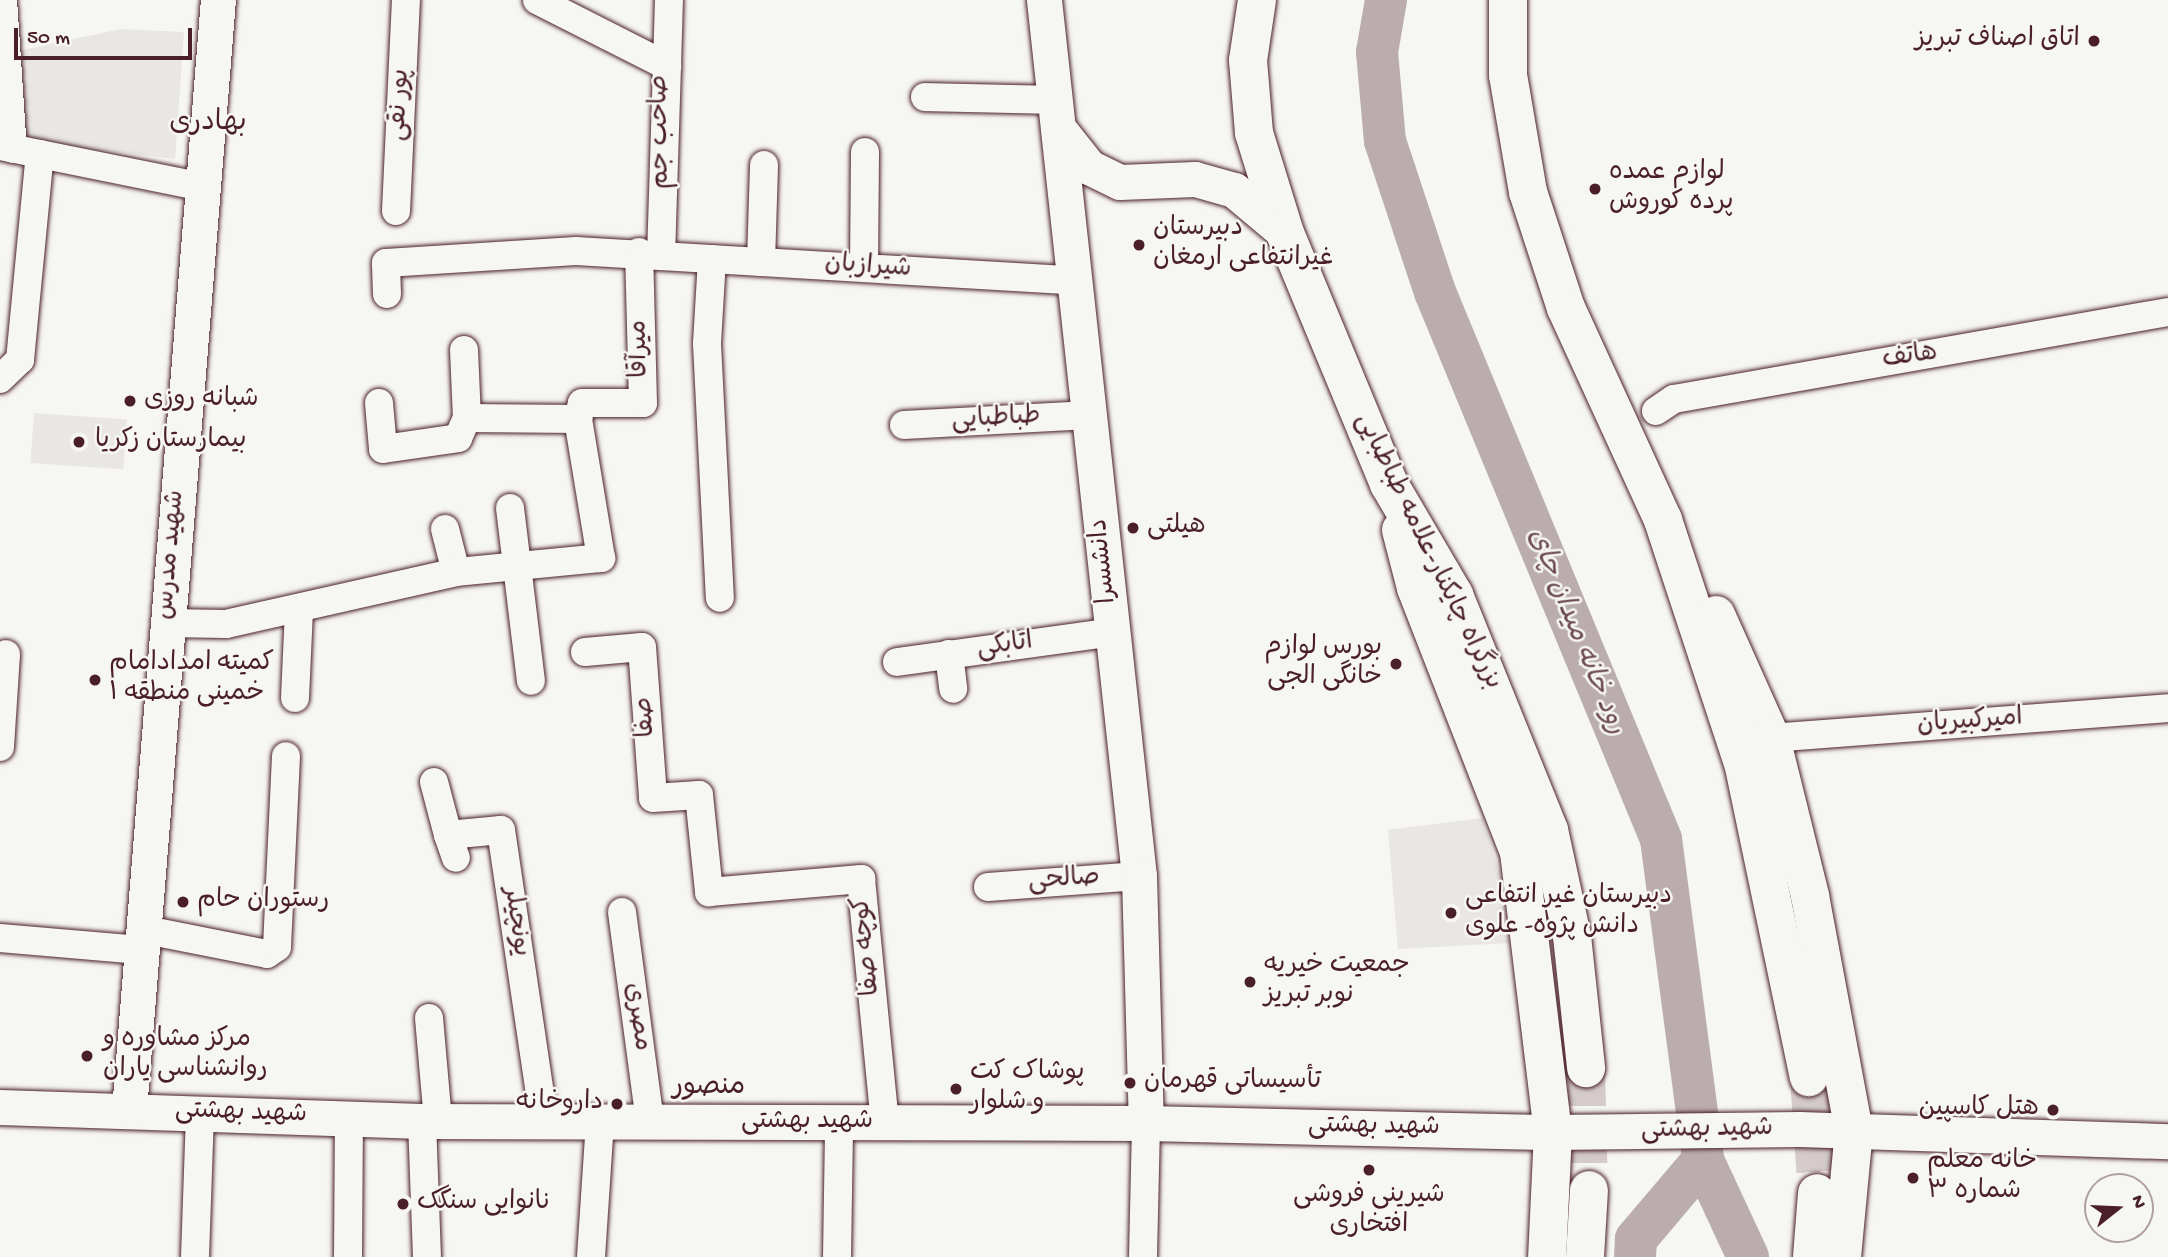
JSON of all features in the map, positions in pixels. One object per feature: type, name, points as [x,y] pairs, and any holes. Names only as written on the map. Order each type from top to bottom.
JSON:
[{"type":"highway","name":"بزرگراه چایکنار-علامه طباطبایی","points":[[1257,0],[1248,61],[1254,133],[1286,233],[1389,484],[1454,594],[1549,830],[1572,936],[1586,1068]]},
{"type":"highway","points":[[1508,0],[1508,75],[1528,192],[1566,308],[1662,520],[1722,625],[1771,738],[1810,896],[1854,1129],[1842,1257]]},
{"type":"highway","points":[[1389,484],[1416,588],[1518,852],[1553,1132],[1547,1257]]},
{"type":"highway","points":[[1662,520],[1744,767],[1809,1077]]},
{"type":"highway","points":[[1585,1257],[1589,1190]]},
{"type":"highway","points":[[1812,1257],[1816,1193]]},
{"type":"main road","name":"شهید مدرس","points":[[129,1110],[140,939],[218,0]]},
{"type":"main road","name":"دانشسرا","points":[[1044,0],[1139,876],[1146,1123]]},
{"type":"main road","points":[[1056,114],[1090,167],[1120,182],[1195,179],[1234,190],[1286,233]]},
{"type":"main road","name":"شهید بهشتى","points":[[0,1107],[430,1121],[1146,1123],[1615,1132]]},
{"type":"main road","points":[[1854,1129],[2168,1141]]},
{"type":"main road","name":"شهید بهشتی","points":[[1615,1132],[1854,1129]]},
{"type":"street","points":[[4,0],[6,148],[203,187]]},
{"type":"street","name":"پور نقی","points":[[396,211],[406,0]]},
{"type":"street","name":"صاحب جم","points":[[537,0],[667,66],[650,254]]},
{"type":"street","points":[[667,66],[669,0]]},
{"type":"street","points":[[925,97],[1056,114]]},
{"type":"street","points":[[864,268],[865,152]]},
{"type":"street","points":[[0,379],[20,360],[40,154]]},
{"type":"street","points":[[761,262],[764,165]]},
{"type":"street","name":"شیرازبان","points":[[387,294],[386,263],[650,254],[1074,281]]},
{"type":"street","name":"میرآقا","points":[[578,419],[582,403],[643,403],[650,254]]},
{"type":"street","points":[[712,259],[707,344],[720,598]]},
{"type":"street","name":"هاتف","points":[[1656,411],[1674,399],[2168,312]]},
{"type":"street","points":[[463,428],[464,350]]},
{"type":"street","points":[[166,623],[226,624],[299,611],[456,572],[601,558],[578,419],[463,428],[383,449],[379,403]]},
{"type":"street","name":"طباطبایی","points":[[904,425],[1088,415]]},
{"type":"street","points":[[510,508],[514,567],[531,681]]},
{"type":"street","points":[[445,529],[456,572]]},
{"type":"street","points":[[295,698],[299,611]]},
{"type":"street","name":"اتابکی","points":[[897,662],[1113,632]]},
{"type":"street","name":"صفا","points":[[585,652],[642,647],[653,799],[699,795],[709,892]]},
{"type":"street","points":[[0,747],[6,654]]},
{"type":"street","points":[[949,654],[953,689]]},
{"type":"street","name":"امیرکبیریان","points":[[1771,738],[2168,708]]},
{"type":"street","points":[[0,938],[140,939],[267,954],[277,947],[286,756]]},
{"type":"street","name":"یونچیلر","points":[[434,782],[452,847],[502,830],[544,1120]]},
{"type":"street","name":"صالحی","points":[[988,887],[1139,876]]},
{"type":"street","name":"کوچه صفا","points":[[709,892],[861,879],[885,1123]]},
{"type":"street","name":"مصری","points":[[622,912],[650,1122]]},
{"type":"street","points":[[427,1257],[429,1018]]},
{"type":"street","points":[[195,1257],[200,1113]]},
{"type":"street","points":[[348,1257],[349,1118]]},
{"type":"street","points":[[591,1257],[600,1122]]},
{"type":"street","points":[[837,1257],[839,1123]]},
{"type":"street","points":[[1143,1257],[1146,1123]]},
{"type":"shaded area","points":[[121,29],[184,32],[175,159],[24,141],[18,51]]},
{"type":"shaded area","name":"بیمارستان زکریا","points":[[34,413],[127,419],[123,469],[31,463]]},
{"type":"shaded area","name":"دبیرستان غیر انتفاعی دانش پژوه- علوی","points":[[1482,818],[1503,883],[1509,943],[1398,949],[1388,830]]},
{"type":"waterway","name":"رود خانه میدان چای","points":[[1386,0],[1377,52],[1385,141],[1435,292],[1661,839],[1703,1160],[1636,1239],[1635,1257]]},
{"type":"waterway","points":[[1703,1160],[1748,1257]]},
{"type":"tunnel","points":[[1586,1068],[1589,1190]]},
{"type":"tunnel","points":[[1809,1077],[1817,1193]]},
{"type":"place","name":"اتاق اصناف تبریز","points":[[2094,41]]},
{"type":"place","name":"لوازم عمده پرده کوروش","points":[[1595,189]]},
{"type":"place","name":"دبیرستان غیرانتفاعی ارمغان","points":[[1139,245]]},
{"type":"place","name":"شبانه روزی","points":[[130,401]]},
{"type":"place","name":"بیمارستان زکریا","points":[[79,442]]},
{"type":"place","name":"هیلتی","points":[[1133,528]]},
{"type":"place","name":"بورس لوازم خانگی الجی","points":[[1396,664]]},
{"type":"place","name":"کمیته امدادامام خمینی منطقه ۱","points":[[95,680]]},
{"type":"place","name":"رستوران حام","points":[[183,902]]},
{"type":"place","name":"دبیرستان غیر انتفاعی دانش پژوه- علوی","points":[[1451,913]]},
{"type":"place","name":"جمعیت خیریه نوبر تبریز","points":[[1250,982]]},
{"type":"place","name":"مرکز مشاوره و روانشناسی یاران","points":[[87,1056]]},
{"type":"place","name":"تأسیساتی قهرمان","points":[[1130,1083]]},
{"type":"place","name":"پوشاک کت و شلوار","points":[[956,1089]]},
{"type":"place","name":"داروخانه","points":[[617,1104]]},
{"type":"place","name":"هتل کاسپین","points":[[2053,1110]]},
{"type":"place","name":"شیرینی فروشی افتخاری","points":[[1369,1170]]},
{"type":"place","name":"خانه معلم شماره ۳","points":[[1913,1178]]},
{"type":"place","name":"نانوایی سنگک","points":[[403,1204]]},
{"type":"district","name":"بهادری","points":[[208,124]]},
{"type":"district","name":"منصور","points":[[709,1088]]}]
